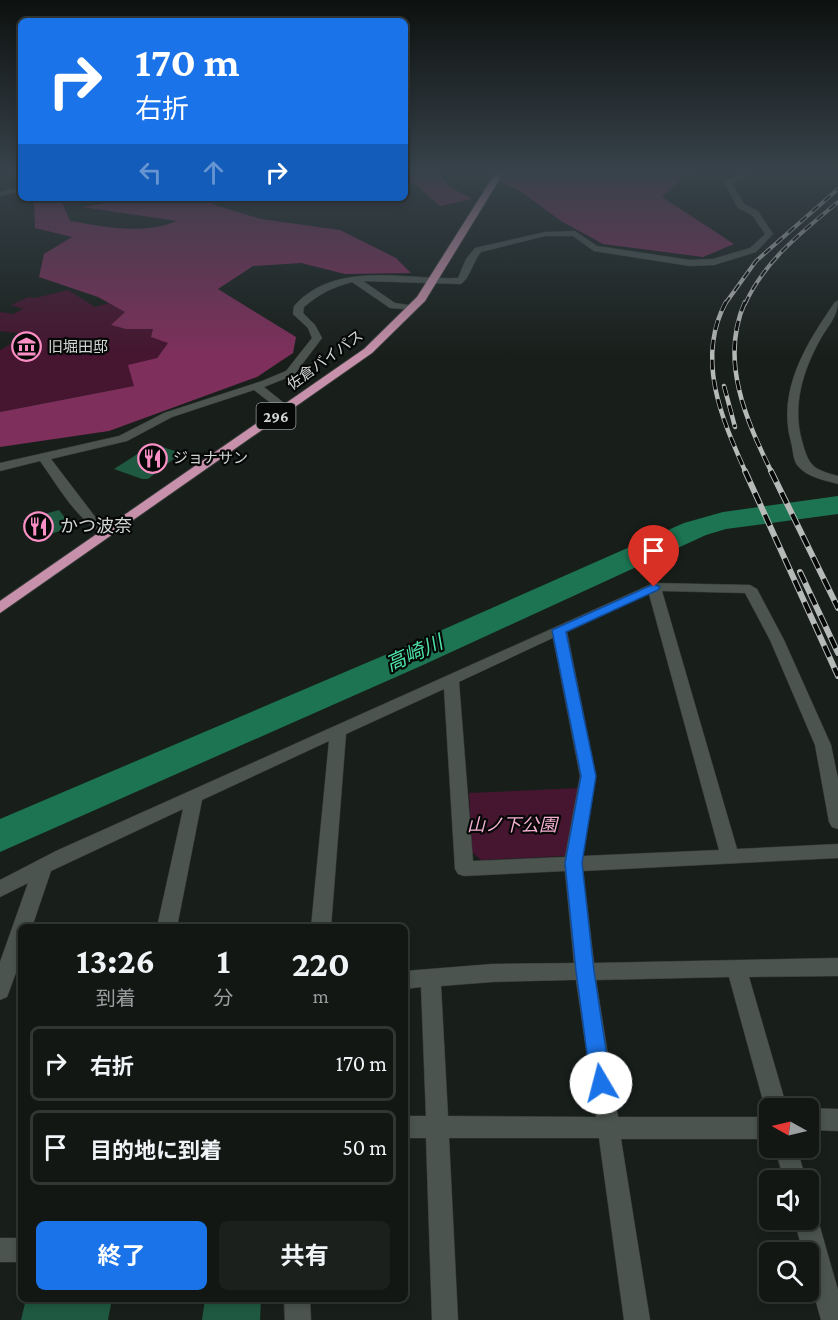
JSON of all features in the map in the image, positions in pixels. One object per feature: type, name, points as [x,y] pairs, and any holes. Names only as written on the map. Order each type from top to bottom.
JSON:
[{"type":"highway","name":"佐倉バイパス","points":[[0,608],[368,351],[413,308],[435,280],[463,234]]},
{"type":"street","points":[[0,467],[123,439],[177,411],[257,387],[290,373],[317,338],[312,327],[298,315],[299,306],[306,299],[333,285],[355,280],[390,277],[461,280],[470,259],[478,250],[521,238],[550,234]]},
{"type":"street","points":[[576,234],[594,248],[690,263],[726,259],[753,250],[770,234]]},
{"type":"street","points":[[355,280],[393,306],[413,308]]},
{"type":"street","points":[[836,479],[814,473],[802,463],[792,417],[797,381],[804,361],[838,304]]},
{"type":"street","points":[[257,387],[285,409]]},
{"type":"street","points":[[44,458],[91,521],[112,531]]},
{"type":"street","points":[[654,587],[729,854]]},
{"type":"street","points":[[0,889],[43,866],[194,796],[654,587],[750,589],[777,640],[823,745],[838,822]]},
{"type":"street","points":[[559,630],[588,776],[573,863],[585,971],[638,1320]]},
{"type":"street","points":[[451,680],[464,869],[838,850]]},
{"type":"street","points":[[321,924],[338,731]]},
{"type":"street","points":[[168,924],[194,796]]},
{"type":"street","points":[[23,924],[43,866]]},
{"type":"street","points":[[0,991],[18,939]]},
{"type":"street","points":[[408,980],[585,971],[838,967]]},
{"type":"street","points":[[737,969],[773,1098]]},
{"type":"street","points":[[431,978],[445,1320]]},
{"type":"street","points":[[819,1119],[838,1120]]},
{"type":"street","points":[[408,1127],[759,1128]]},
{"type":"street","points":[[809,1230],[834,1320]]},
{"type":"street","points":[[0,1250],[18,1250]]},
{"type":"street","points":[[297,1302],[298,1320]]},
{"type":"green space","points":[[68,290],[95,307],[109,303],[125,312],[112,325],[126,329],[154,329],[169,342],[134,386],[0,412],[0,350],[28,334],[0,331],[0,312],[13,314],[23,309],[11,305],[29,297],[35,298]]},
{"type":"green space","name":"山ノ下公園","points":[[580,788],[569,847],[564,856],[481,860],[472,852],[469,793]]},
{"type":"shaded area","points":[[58,234],[347,234],[396,258],[411,273],[345,274],[301,263],[253,266],[218,289],[296,337],[293,353],[257,377],[109,431],[0,447],[0,412],[134,386],[128,365],[157,358],[168,343],[151,337],[153,329],[126,329],[111,325],[125,312],[98,297],[39,277],[44,254],[72,237]]},
{"type":"shaded area","points":[[584,234],[718,234],[734,244],[703,257],[603,244]]},
{"type":"building","name":"ジョナサン","points":[[153,444],[181,453],[148,479],[114,469]]},
{"type":"building","name":"かつ波奈","points":[[59,510],[69,523],[65,524],[68,528],[37,539],[23,520]]},
{"type":"building","points":[[25,1302],[111,1302],[108,1320],[21,1320]]},
{"type":"building","points":[[205,1302],[261,1302],[260,1320],[202,1320]]},
{"type":"waterway","name":"高崎川","points":[[0,836],[411,657],[695,529],[723,521],[838,505]]},
{"type":"railway","points":[[725,304],[756,261],[787,234]]},
{"type":"railway","points":[[745,304],[753,288],[774,260],[801,234]]},
{"type":"railway","points":[[745,302],[738,324],[735,368],[745,411],[772,473]]},
{"type":"railway","points":[[725,304],[717,323],[712,367],[715,389],[728,432],[746,473]]},
{"type":"railway","points":[[724,386],[735,427]]},
{"type":"railway","points":[[745,471],[838,676]]},
{"type":"railway","points":[[771,471],[838,608]]},
{"type":"railway","points":[[800,572],[838,653]]},
{"type":"place","name":"旧堀田邸","points":[[27,347]]},
{"type":"place","name":"ジョナサン","points":[[152,458]]},
{"type":"place","name":"かつ波奈","points":[[39,526]]},
{"type":"route","points":[[601,1083],[573,863],[583,818],[588,776],[559,630],[654,587]]}]
